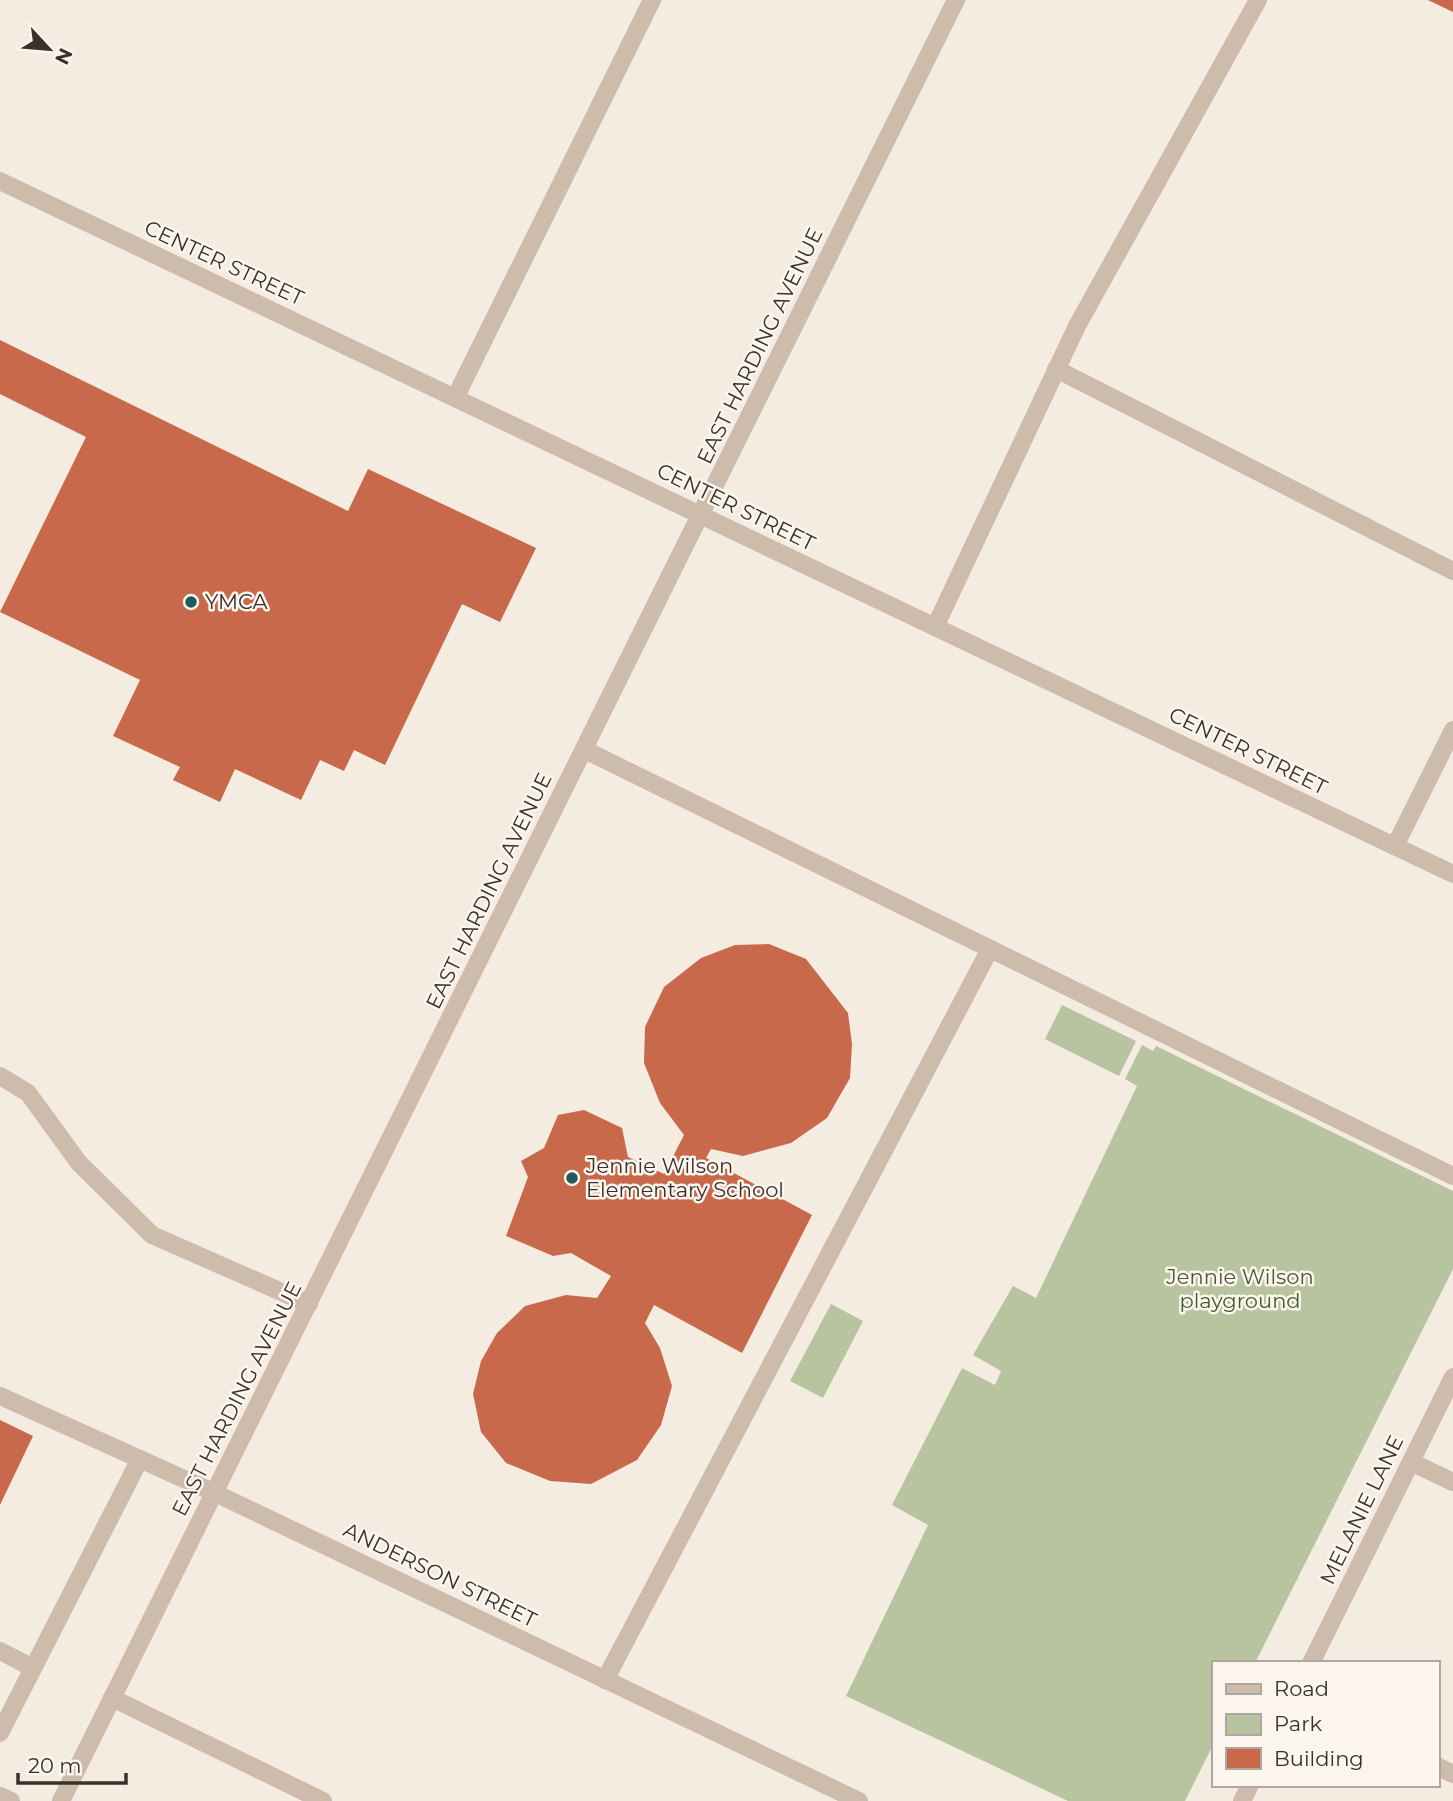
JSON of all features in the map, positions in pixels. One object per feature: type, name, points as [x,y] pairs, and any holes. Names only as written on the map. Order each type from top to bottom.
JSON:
[{"type":"street","points":[[455,398],[652,0]]},
{"type":"street","name":"EAST HARDING AVENUE","points":[[61,1801],[956,0]]},
{"type":"street","points":[[935,627],[1077,326],[1258,0]]},
{"type":"street","name":"CENTER STREET","points":[[0,181],[1453,874]]},
{"type":"street","points":[[1056,369],[1453,570]]},
{"type":"street","points":[[1395,846],[1453,730]]},
{"type":"street","points":[[585,750],[1453,1176]]},
{"type":"street","points":[[605,1679],[990,949]]},
{"type":"street","points":[[0,1076],[28,1093],[79,1163],[152,1235],[309,1304]]},
{"type":"street","name":"MELANIE LANE","points":[[1312,1661],[1453,1377]]},
{"type":"street","name":"ANDERSON STREET","points":[[0,1395],[215,1493],[859,1801]]},
{"type":"street","points":[[0,1733],[140,1459]]},
{"type":"street","points":[[1411,1462],[1453,1482]]},
{"type":"street","points":[[0,1651],[33,1668]]},
{"type":"street","points":[[112,1698],[323,1801]]},
{"type":"street","points":[[0,1796],[11,1801]]},
{"type":"green space","points":[[1062,1005],[1136,1041],[1119,1076],[1045,1039]]},
{"type":"green space","name":"Jennie Wilson playground","points":[[1142,1045],[1153,1051],[1156,1046],[1453,1191],[1453,1269],[1256,1661],[1212,1661],[1212,1747],[1185,1801],[1068,1801],[846,1696],[928,1525],[892,1505],[962,1368],[995,1385],[1001,1371],[973,1355],[1013,1286],[1036,1298],[1137,1086],[1125,1079]]},
{"type":"green space","points":[[831,1304],[863,1321],[823,1398],[790,1381]]},
{"type":"building","points":[[1428,0],[1453,0],[1453,12]]},
{"type":"building","points":[[0,340],[348,511],[368,469],[536,548],[500,622],[462,604],[385,765],[354,750],[344,771],[320,760],[301,800],[235,769],[220,802],[173,780],[180,767],[113,736],[140,680],[0,612],[86,437],[0,394]]},
{"type":"building","name":"Jennie Wilson Elementary School","points":[[769,944],[806,959],[848,1013],[852,1044],[850,1078],[827,1118],[791,1143],[743,1156],[711,1149],[706,1158],[812,1215],[742,1353],[654,1305],[645,1323],[660,1348],[672,1386],[661,1425],[637,1460],[591,1484],[550,1481],[506,1463],[481,1432],[473,1394],[481,1361],[497,1333],[525,1306],[566,1295],[597,1298],[611,1276],[571,1253],[553,1256],[506,1236],[528,1177],[521,1161],[544,1148],[558,1115],[584,1110],[622,1128],[628,1157],[664,1174],[684,1135],[660,1103],[644,1063],[645,1027],[664,987],[701,958],[735,945]]},
{"type":"building","points":[[0,1420],[33,1436],[0,1505]]},
{"type":"place","name":"YMCA","points":[[191,602]]},
{"type":"place","name":"Jennie Wilson Elementary School","points":[[572,1178]]}]
